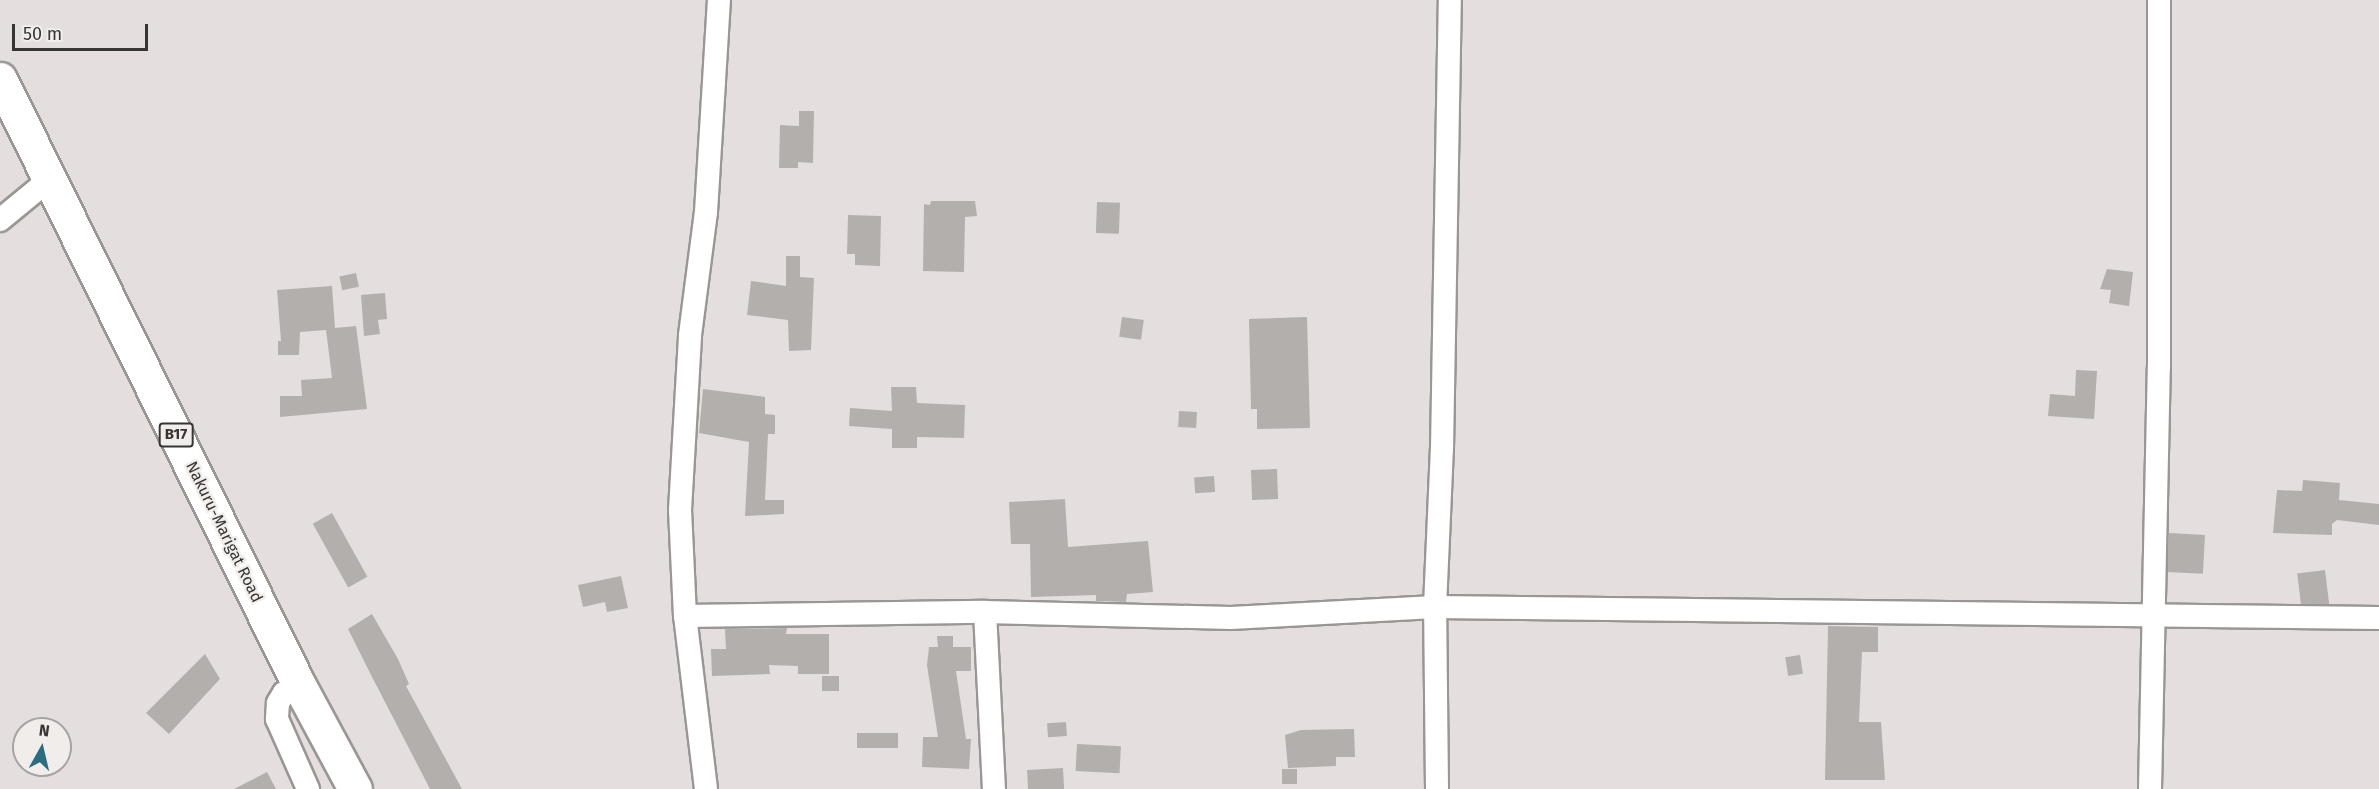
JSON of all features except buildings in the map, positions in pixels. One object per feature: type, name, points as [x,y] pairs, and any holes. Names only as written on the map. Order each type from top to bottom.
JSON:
[{"type":"main road","name":"Nakuru-Marigat Road","points":[[0,79],[299,685],[355,789]]},
{"type":"street","points":[[706,789],[685,616],[680,510],[687,382],[706,212],[719,0]]},
{"type":"street","points":[[1437,789],[1435,607],[1443,425],[1450,0]]},
{"type":"street","points":[[2150,789],[2159,367],[2160,0]]},
{"type":"street","points":[[0,220],[50,179]]},
{"type":"street","points":[[685,616],[985,612],[1232,618],[1435,607],[2379,618]]},
{"type":"street","points":[[985,612],[994,789]]},
{"type":"street","points":[[299,685],[284,693],[278,703],[277,719],[308,789]]}]
